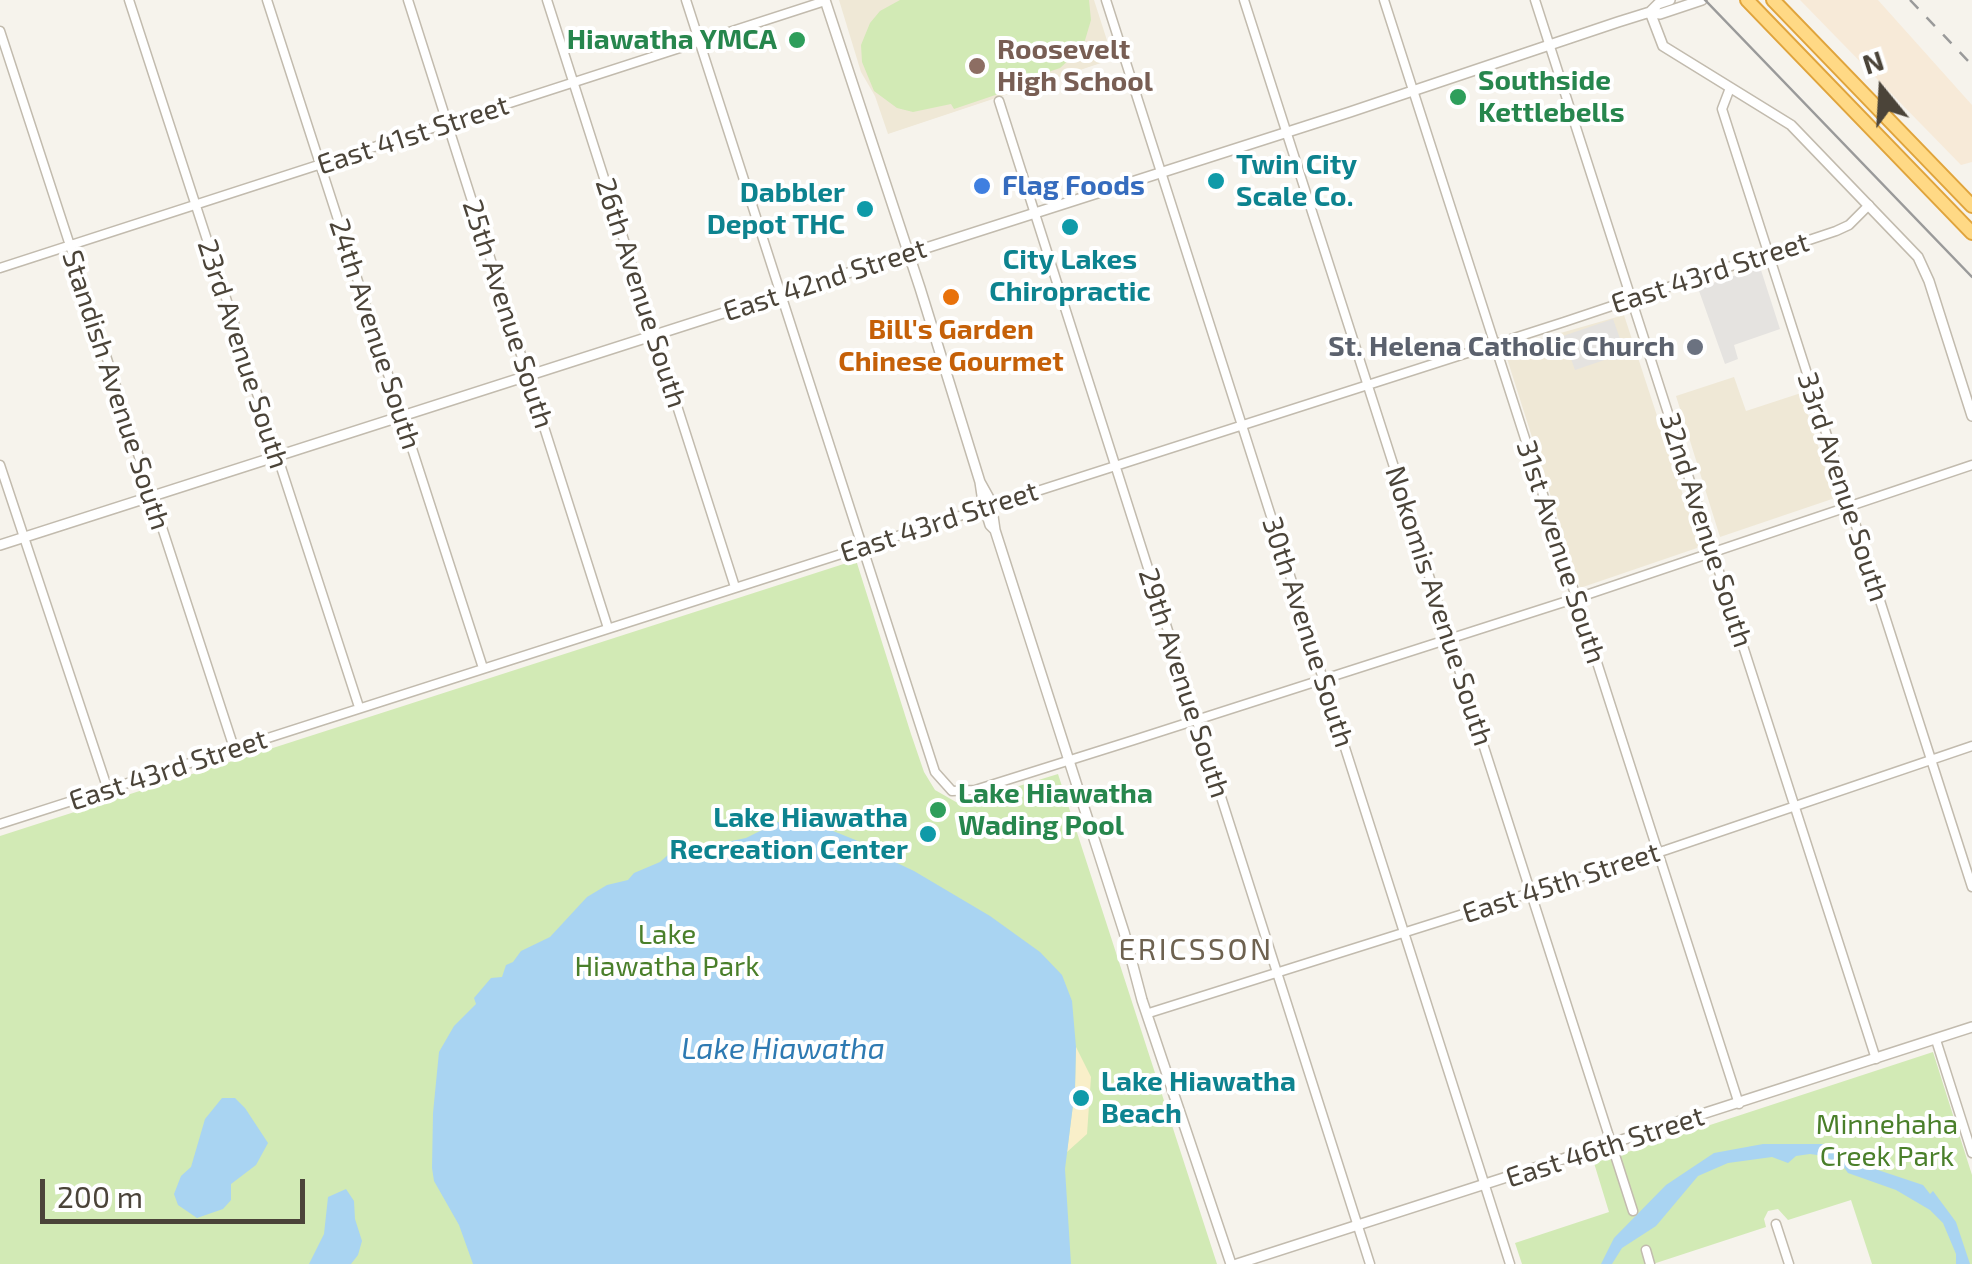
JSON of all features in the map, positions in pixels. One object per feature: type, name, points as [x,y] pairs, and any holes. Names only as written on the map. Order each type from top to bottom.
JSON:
[{"type":"highway","points":[[1748,0],[1972,233]]},
{"type":"highway","points":[[1773,0],[1786,7],[1966,190],[1972,206]]},
{"type":"street","name":"23rd Avenue South","points":[[129,0],[359,707]]},
{"type":"street","name":"24th Avenue South","points":[[267,0],[483,668]]},
{"type":"street","name":"25th Avenue South","points":[[408,0],[608,628]]},
{"type":"street","name":"26th Avenue South","points":[[547,0],[736,587]]},
{"type":"street","points":[[686,0],[935,772],[952,790],[963,792],[1196,720],[1713,554],[1972,465]]},
{"type":"street","name":"East 41st Street","points":[[0,268],[825,0]]},
{"type":"street","points":[[825,0],[980,482],[990,500],[988,517],[1234,1264]]},
{"type":"street","name":"30th Avenue South","points":[[1106,0],[1510,1264]]},
{"type":"street","name":"Nokomis Avenue South","points":[[1244,0],[1633,1212]]},
{"type":"street","name":"31st Avenue South","points":[[1384,0],[1739,1104]]},
{"type":"street","name":"32nd Avenue South","points":[[1535,0],[1876,1059]]},
{"type":"street","name":"East 42nd Street","points":[[0,545],[1414,91],[1650,12],[1670,0]]},
{"type":"street","name":"East 42nd Street","points":[[1650,12],[1660,14],[1702,0]]},
{"type":"street","points":[[1650,12],[1663,46],[1791,125],[1918,258],[1930,282],[1972,416]]},
{"type":"street","name":"Standish Avenue South","points":[[0,31],[234,748]]},
{"type":"street","name":"33rd Avenue South","points":[[1730,88],[1722,109],[1972,887]]},
{"type":"street","name":"29th Avenue South","points":[[999,101],[1370,1264]]},
{"type":"street","name":"East 43rd Street","points":[[0,824],[1495,345],[1836,231],[1870,205]]},
{"type":"street","points":[[0,465],[108,790]]},
{"type":"street","name":"East 45th Street","points":[[1148,1011],[1532,893],[1972,746]]},
{"type":"street","name":"East 46th Street","points":[[1234,1264],[1972,1028]]},
{"type":"street","points":[[1936,1040],[1972,1153]]},
{"type":"street","points":[[1776,1224],[1788,1264]]},
{"type":"street","points":[[1646,1250],[1650,1264]]},
{"type":"shaded area","name":"Roosevelt High School","points":[[839,0],[1094,0],[1113,59],[888,134],[875,96],[861,72]]},
{"type":"shaded area","points":[[1800,0],[1878,0],[1972,105],[1972,162],[1961,165]]},
{"type":"shaded area","points":[[1760,267],[1780,329],[1734,345],[1738,359],[1725,364],[1698,288]]},
{"type":"shaded area","points":[[1624,315],[1700,547],[1580,588],[1504,349]]},
{"type":"shaded area","points":[[1613,319],[1625,353],[1575,370],[1563,336]]},
{"type":"shaded area","points":[[1734,377],[1746,411],[1801,393],[1835,498],[1720,537],[1676,396]]},
{"type":"green space","name":"Roosevelt High School","points":[[900,0],[1089,0],[1091,20],[1083,47],[1060,68],[1028,79],[1028,84],[954,109],[951,104],[913,112],[897,108],[874,91],[862,62],[861,45],[870,23],[880,11]]},
{"type":"green space","name":"Lake Hiawatha Park","points":[[856,560],[924,772],[935,790],[956,802],[967,802],[1058,774],[1217,1264],[0,1264],[0,836]]},
{"type":"green space","name":"Minnehaha Creek Park","points":[[1933,1052],[1972,1175],[1972,1264],[1872,1264],[1851,1200],[1788,1220],[1778,1209],[1768,1211],[1766,1227],[1653,1264],[1522,1264],[1515,1243],[1609,1212],[1594,1163]]},
{"type":"sand","name":"Lake Hiawatha Beach","points":[[1076,1047],[1091,1077],[1087,1134],[1067,1152],[1075,1089]]},
{"type":"water","name":"Lake Hiawatha","points":[[778,822],[828,829],[873,847],[874,852],[990,916],[1040,952],[1062,975],[1072,1001],[1076,1047],[1065,1169],[1071,1264],[473,1264],[459,1225],[434,1181],[432,1168],[439,1052],[454,1026],[476,1004],[474,998],[491,978],[502,977],[506,965],[521,951],[550,937],[587,897],[607,885],[628,880],[669,854],[746,838]]},
{"type":"water","points":[[222,1098],[235,1098],[268,1143],[256,1165],[231,1184],[231,1200],[223,1209],[197,1218],[178,1205],[174,1194],[181,1176],[191,1167],[205,1119]]},
{"type":"water","points":[[1763,1144],[1830,1144],[1863,1165],[1923,1185],[1930,1194],[1933,1191],[1956,1222],[1970,1264],[1956,1264],[1956,1254],[1943,1223],[1930,1210],[1896,1190],[1848,1173],[1824,1156],[1810,1154],[1796,1156],[1788,1163],[1772,1157],[1728,1163],[1698,1176],[1656,1226],[1622,1248],[1612,1264],[1601,1264],[1614,1238],[1666,1185],[1714,1153]]},
{"type":"water","points":[[346,1189],[354,1201],[362,1241],[358,1255],[351,1264],[309,1264],[324,1234],[328,1197]]},
{"type":"tram line","points":[[1705,0],[1972,277]]},
{"type":"railway","points":[[1910,0],[1972,65]]},
{"type":"place","name":"Hiawatha YMCA","points":[[797,40]]},
{"type":"place","name":"Roosevelt High School","points":[[977,66]]},
{"type":"place","name":"Southside Kettlebells","points":[[1458,97]]},
{"type":"place","name":"Twin City Scale Co.","points":[[1216,181]]},
{"type":"place","name":"Flag Foods","points":[[982,186]]},
{"type":"place","name":"Dabbler Depot THC","points":[[865,209]]},
{"type":"place","name":"City Lakes Chiropractic","points":[[1070,227]]},
{"type":"place","name":"Bill's Garden Chinese Gourmet","points":[[951,297]]},
{"type":"place","name":"St. Helena Catholic Church","points":[[1695,347]]},
{"type":"place","name":"Lake Hiawatha Wading Pool","points":[[938,810]]},
{"type":"place","name":"Lake Hiawatha Recreation Center","points":[[928,834]]},
{"type":"place","name":"Lake Hiawatha Beach","points":[[1081,1098]]},
{"type":"district","name":"ERICSSON","points":[[1196,950]]}]
